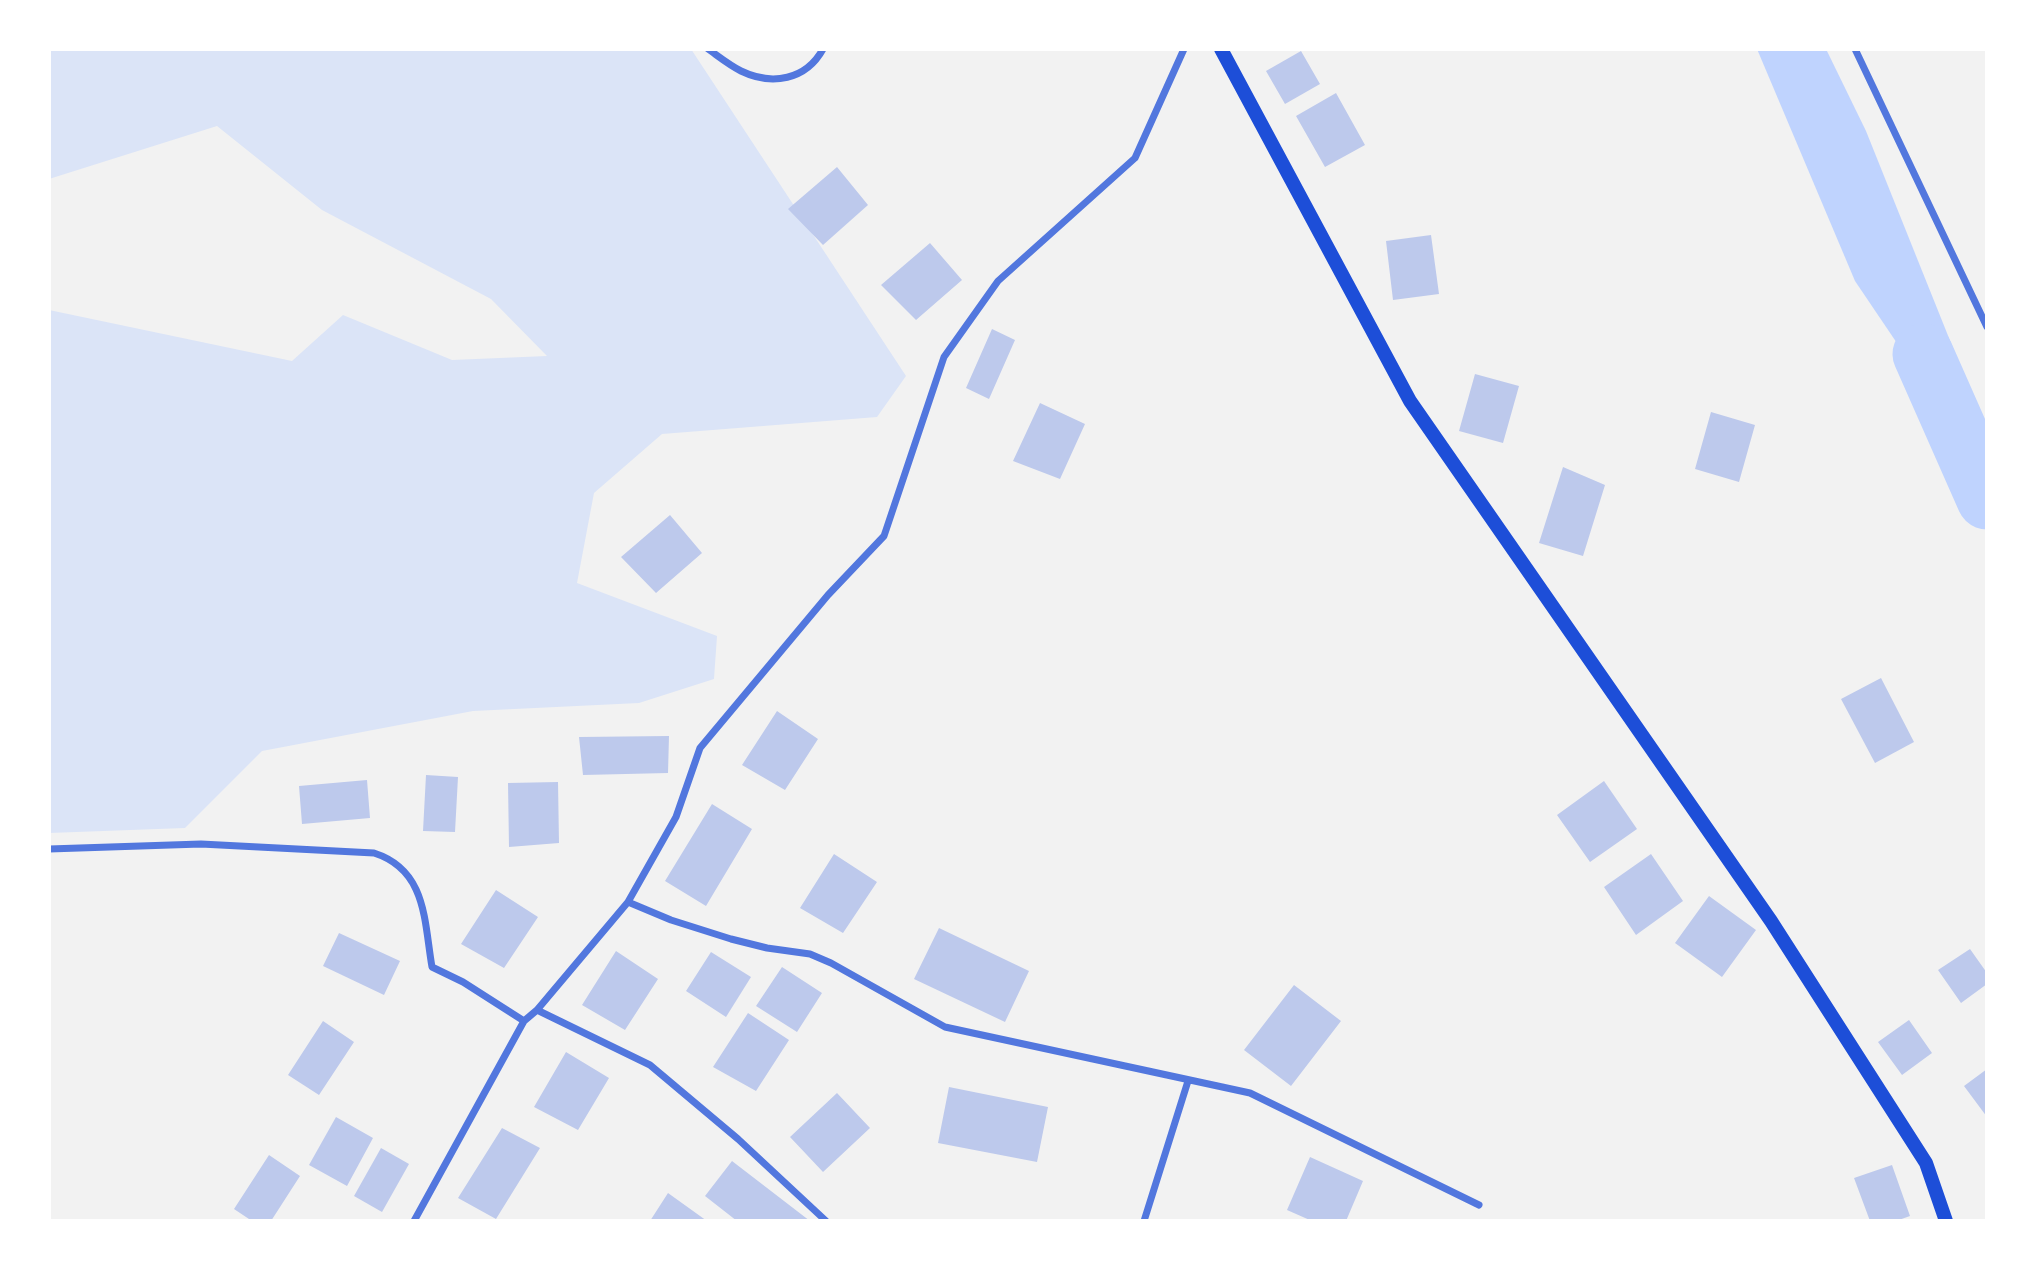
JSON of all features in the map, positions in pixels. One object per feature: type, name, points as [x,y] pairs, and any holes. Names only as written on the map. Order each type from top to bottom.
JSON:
[{"type":"main road","points":[[1221,49],[1410,401],[1771,921],[1926,1163],[1946,1221]]},
{"type":"street","points":[[708,49],[742,72],[777,79],[797,76],[817,61],[823,49]]},
{"type":"street","points":[[414,1221],[524,1021],[537,1010],[628,902],[676,817],[700,748],[828,595],[884,536],[944,357],[998,281],[1135,158],[1184,49]]},
{"type":"street","points":[[1855,49],[1987,327]]},
{"type":"street","points":[[49,849],[159,845],[256,846],[374,853],[390,858],[412,880],[420,895],[432,967],[463,982],[524,1021]]},
{"type":"street","points":[[628,902],[671,920],[731,939],[767,948],[810,954],[945,1027],[1250,1093],[1479,1205]]},
{"type":"street","points":[[537,1010],[650,1065],[738,1139],[826,1221]]},
{"type":"street","points":[[1144,1221],[1188,1080]]},
{"type":"shaded area","points":[[49,49],[691,49],[906,376],[877,417],[662,434],[594,493],[577,583],[717,636],[714,679],[639,703],[473,711],[262,751],[185,828],[49,833],[49,310],[292,361],[343,315],[452,360],[547,356],[491,299],[322,210],[217,126],[49,179]]},
{"type":"water","points":[[1757,49],[1826,49],[1866,131],[1961,368],[1957,432],[1855,281]]},
{"type":"building","points":[[1301,51],[1320,84],[1285,104],[1266,71]]},
{"type":"building","points":[[1336,93],[1365,145],[1325,167],[1296,116]]},
{"type":"building","points":[[837,167],[868,205],[823,245],[788,209]]},
{"type":"building","points":[[1431,235],[1439,294],[1393,300],[1386,241]]},
{"type":"building","points":[[930,243],[962,280],[916,320],[881,285]]},
{"type":"building","points":[[992,329],[1015,340],[989,399],[966,388]]},
{"type":"building","points":[[1475,374],[1519,386],[1503,443],[1459,431]]},
{"type":"building","points":[[1040,403],[1085,424],[1060,479],[1013,461]]},
{"type":"building","points":[[1711,412],[1755,425],[1739,482],[1695,469]]},
{"type":"building","points":[[1563,467],[1605,485],[1583,556],[1539,543]]},
{"type":"building","points":[[670,515],[702,553],[656,593],[621,557]]},
{"type":"building","points":[[1881,678],[1914,742],[1875,763],[1841,699]]},
{"type":"building","points":[[777,711],[818,739],[785,790],[742,765]]},
{"type":"building","points":[[669,736],[668,773],[583,775],[579,737]]},
{"type":"building","points":[[426,775],[458,777],[455,832],[423,831]]},
{"type":"building","points":[[367,780],[370,818],[302,824],[299,786]]},
{"type":"building","points":[[1604,781],[1637,829],[1590,862],[1557,815]]},
{"type":"building","points":[[558,782],[559,843],[509,847],[508,783]]},
{"type":"building","points":[[712,804],[752,829],[706,906],[665,881]]},
{"type":"building","points":[[834,854],[877,882],[843,933],[800,908]]},
{"type":"building","points":[[1651,854],[1683,901],[1636,935],[1604,887]]},
{"type":"building","points":[[496,890],[538,917],[504,968],[461,944]]},
{"type":"building","points":[[1709,896],[1756,930],[1722,977],[1675,943]]},
{"type":"building","points":[[939,928],[1029,971],[1005,1022],[914,979]]},
{"type":"building","points":[[339,933],[400,961],[384,995],[323,966]]},
{"type":"building","points":[[1970,949],[1987,973],[1987,984],[1961,1003],[1938,970]]},
{"type":"building","points":[[616,951],[658,979],[625,1030],[582,1005]]},
{"type":"building","points":[[711,952],[751,977],[726,1017],[686,991]]},
{"type":"building","points":[[782,967],[822,993],[797,1032],[756,1006]]},
{"type":"building","points":[[1294,985],[1341,1021],[1291,1086],[1244,1050]]},
{"type":"building","points":[[748,1013],[789,1040],[756,1091],[713,1067]]},
{"type":"building","points":[[1909,1020],[1932,1053],[1902,1075],[1878,1042]]},
{"type":"building","points":[[323,1021],[354,1042],[319,1095],[288,1075]]},
{"type":"building","points":[[566,1052],[609,1078],[578,1130],[534,1107]]},
{"type":"building","points":[[1987,1069],[1987,1117],[1964,1086]]},
{"type":"building","points":[[949,1087],[1048,1107],[1037,1162],[938,1143]]},
{"type":"building","points":[[837,1093],[870,1128],[823,1172],[790,1137]]},
{"type":"building","points":[[336,1117],[373,1138],[347,1186],[309,1165]]},
{"type":"building","points":[[502,1128],[540,1148],[496,1219],[458,1198]]},
{"type":"building","points":[[381,1148],[409,1164],[382,1212],[354,1196]]},
{"type":"building","points":[[269,1155],[300,1176],[271,1221],[252,1221],[234,1209]]},
{"type":"building","points":[[1310,1157],[1363,1181],[1346,1221],[1312,1221],[1287,1210]]},
{"type":"building","points":[[732,1161],[810,1221],[737,1221],[705,1196]]},
{"type":"building","points":[[1892,1165],[1910,1216],[1896,1221],[1870,1221],[1854,1178]]},
{"type":"building","points":[[668,1193],[707,1221],[650,1221]]},
{"type":"waterway","points":[[1923,354],[1987,499]]}]
